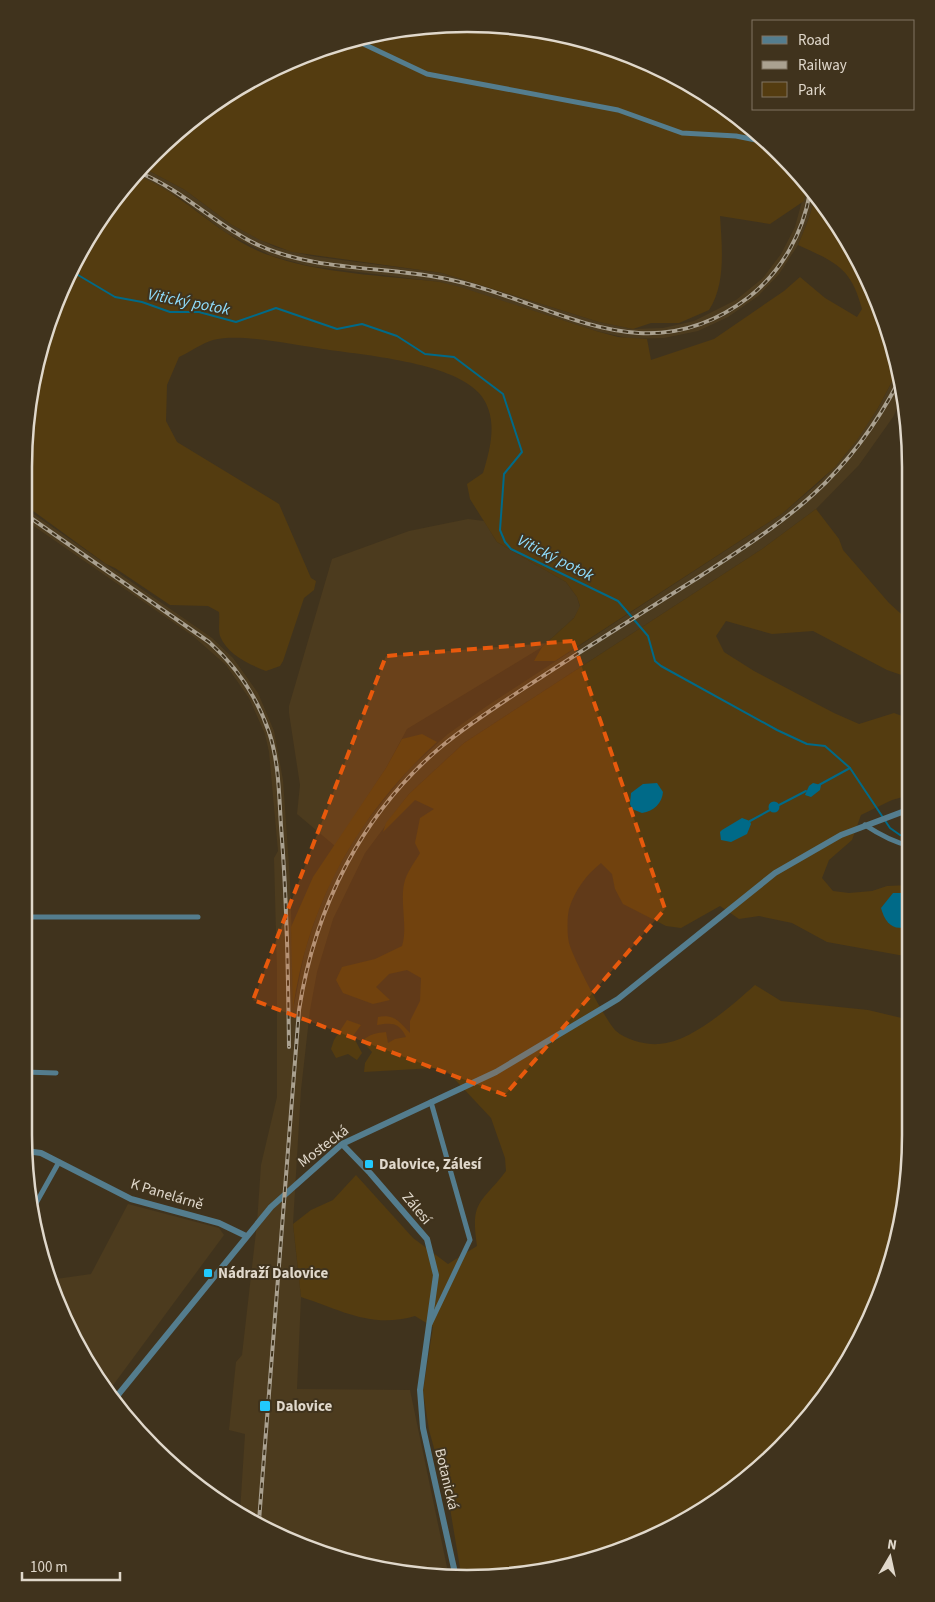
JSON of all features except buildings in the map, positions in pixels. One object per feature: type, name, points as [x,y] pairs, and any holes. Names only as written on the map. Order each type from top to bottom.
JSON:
[{"type":"street","points":[[365,45],[427,74],[618,110],[682,133],[736,136],[753,139]]},
{"type":"street","name":"Mostecká","points":[[119,1395],[246,1236],[284,1194],[342,1144],[496,1072],[618,999],[775,872],[834,838],[902,812]]},
{"type":"street","points":[[865,825],[881,836],[902,844]]},
{"type":"street","points":[[32,917],[198,917]]},
{"type":"street","points":[[32,1072],[56,1073]]},
{"type":"street","points":[[428,1329],[470,1240],[431,1102]]},
{"type":"street","name":"Zálesí","points":[[342,1144],[370,1173],[427,1239],[436,1275]]},
{"type":"street","name":"K Panelárně","points":[[33,1152],[41,1153],[131,1199],[219,1222],[246,1236]]},
{"type":"street","points":[[38,1200],[59,1162]]},
{"type":"street","name":"Botanická","points":[[436,1275],[420,1390],[423,1428],[454,1570]]},
{"type":"highlighted area","points":[[573,641],[665,909],[505,1095],[253,1000],[386,656]]},
{"type":"shaded area","points":[[150,171],[185,190],[232,225],[275,247],[311,256],[442,273],[599,322],[633,329],[663,328],[694,321],[736,300],[763,278],[781,254],[795,227],[804,192],[813,203],[798,245],[779,274],[758,296],[728,317],[698,331],[664,338],[632,339],[596,331],[440,282],[309,266],[272,256],[226,233],[180,198],[142,178]]},
{"type":"shaded area","points":[[893,379],[898,407],[893,417],[859,465],[816,509],[762,549],[464,743],[409,794],[365,853],[333,919],[317,972],[310,1010],[301,1090],[293,1224],[301,1297],[297,1389],[410,1390],[447,1569],[411,1566],[355,1555],[275,1525],[240,1505],[245,1434],[229,1430],[236,1362],[242,1355],[257,1223],[261,1165],[277,1097],[277,971],[274,858],[278,851],[269,752],[265,734],[249,698],[226,665],[193,636],[32,525],[32,513],[212,638],[233,658],[258,693],[274,731],[283,780],[290,880],[294,1005],[305,950],[332,878],[361,828],[410,768],[448,734],[487,706],[783,513],[821,481],[846,454],[878,408]]},
{"type":"shaded area","points":[[468,519],[484,521],[497,542],[566,582],[577,597],[580,607],[574,618],[542,647],[407,729],[386,768],[335,846],[297,814],[300,785],[289,713],[289,706],[332,559],[409,531]]},
{"type":"shaded area","points":[[128,1204],[219,1228],[224,1235],[113,1386],[77,1327],[58,1279],[91,1274]]},
{"type":"green space","points":[[468,32],[524,36],[580,47],[660,77],[732,122],[775,160],[805,193],[804,201],[770,224],[720,216],[722,265],[718,289],[709,310],[679,323],[651,323],[633,329],[599,322],[442,273],[292,252],[260,240],[232,225],[185,190],[150,171],[181,140],[203,122],[275,77],[355,47],[411,36]]},
{"type":"green space","points":[[143,178],[168,191],[240,242],[277,258],[323,269],[440,282],[460,287],[596,331],[618,337],[647,339],[651,360],[714,339],[784,291],[800,277],[825,298],[857,317],[862,309],[858,295],[847,275],[832,262],[798,245],[813,203],[858,275],[888,355],[893,379],[878,408],[857,440],[835,467],[783,513],[555,661],[534,661],[542,647],[574,618],[580,606],[577,597],[566,582],[497,542],[470,499],[467,484],[483,473],[491,442],[491,422],[485,402],[479,393],[466,382],[448,374],[428,367],[383,357],[268,340],[225,338],[205,343],[179,357],[167,385],[166,421],[177,442],[279,504],[311,578],[316,581],[314,590],[304,598],[280,666],[266,671],[245,662],[233,653],[220,636],[219,612],[208,606],[170,605],[106,564],[32,510],[33,439],[36,411],[47,355],[66,301],[77,275],[91,250],[122,203]]},
{"type":"green space","points":[[816,509],[839,539],[843,550],[889,603],[902,615],[902,675],[887,670],[813,631],[772,634],[726,621],[716,636],[724,652],[754,671],[859,724],[894,713],[902,716],[902,797],[861,815],[852,840],[829,860],[822,878],[833,891],[849,893],[902,885],[902,956],[827,942],[792,923],[759,916],[739,919],[720,906],[681,928],[666,926],[623,904],[615,889],[612,874],[601,863],[586,878],[571,902],[568,912],[569,943],[583,975],[611,1025],[625,1037],[648,1044],[672,1042],[698,1030],[735,1003],[755,985],[781,1001],[868,1010],[902,1018],[902,1163],[899,1191],[888,1247],[858,1327],[829,1376],[795,1421],[754,1462],[732,1480],[660,1525],[580,1555],[524,1566],[460,1570],[449,1502],[429,1430],[423,1391],[433,1327],[415,1316],[385,1320],[371,1319],[343,1312],[301,1297],[293,1224],[311,1210],[333,1200],[356,1175],[413,1238],[448,1264],[477,1246],[475,1220],[477,1211],[484,1197],[506,1171],[505,1158],[491,1118],[447,1071],[434,1068],[364,1072],[365,1063],[372,1052],[362,1041],[373,1034],[386,1032],[388,1043],[395,1039],[406,1037],[398,1026],[377,1025],[378,1017],[393,1018],[400,1022],[410,1033],[410,1021],[420,1001],[421,978],[407,970],[389,974],[376,987],[390,1000],[373,1004],[343,993],[336,980],[342,967],[375,959],[402,946],[404,939],[404,884],[420,853],[415,843],[420,818],[434,809],[415,800],[383,832],[386,823],[409,794],[464,743],[762,549]]},
{"type":"green space","points":[[422,734],[437,742],[383,799],[341,863],[324,897],[300,970],[293,1009],[291,927],[313,877],[386,768],[402,739]]},
{"type":"green space","points":[[347,1020],[361,1025],[353,1036],[362,1053],[357,1060],[348,1054],[336,1058],[331,1049],[334,1040]]},
{"type":"water","points":[[657,783],[663,792],[657,806],[642,813],[632,809],[630,804],[631,793],[643,784]]},
{"type":"water","points":[[813,783],[821,785],[820,790],[811,797],[805,795],[809,786]]},
{"type":"water","points":[[774,801],[780,807],[774,813],[768,807]]},
{"type":"water","points":[[742,818],[750,821],[751,824],[747,834],[731,842],[721,840],[720,832]]},
{"type":"water","points":[[893,893],[902,893],[902,927],[891,925],[885,918],[881,908]]},
{"type":"waterway","name":"Vitický potok","points":[[77,275],[115,297],[142,302],[170,312],[199,312],[236,322],[276,308],[337,329],[362,324],[397,336],[425,354],[454,357],[503,394],[522,452],[504,474],[500,530],[505,542],[511,549],[618,601],[648,636],[655,661],[661,666],[777,730],[807,744],[825,746],[850,768],[890,828],[902,835]]},
{"type":"waterway","points":[[819,785],[850,768]]},
{"type":"waterway","points":[[779,805],[806,791]]},
{"type":"waterway","points":[[750,821],[770,810]]},
{"type":"railway","points":[[145,175],[170,188],[242,237],[280,253],[325,264],[442,278],[482,288],[597,326],[634,333],[671,332],[710,321],[749,297],[761,287],[789,250],[802,222],[809,198]]},
{"type":"railway","points":[[259,1516],[299,1010],[306,972],[317,935],[330,899],[346,864],[388,801],[414,772],[442,746],[506,700],[732,556],[789,515],[814,494],[859,445],[895,388]]},
{"type":"railway","points":[[32,519],[209,642],[245,683],[264,719],[275,755],[278,779],[286,909],[289,1047]]},
{"type":"place","name":"Dalovice, Zálesí","points":[[369,1164]]},
{"type":"place","name":"Nádraží Dalovice","points":[[208,1273]]},
{"type":"place","name":"Dalovice","points":[[265,1406]]}]
